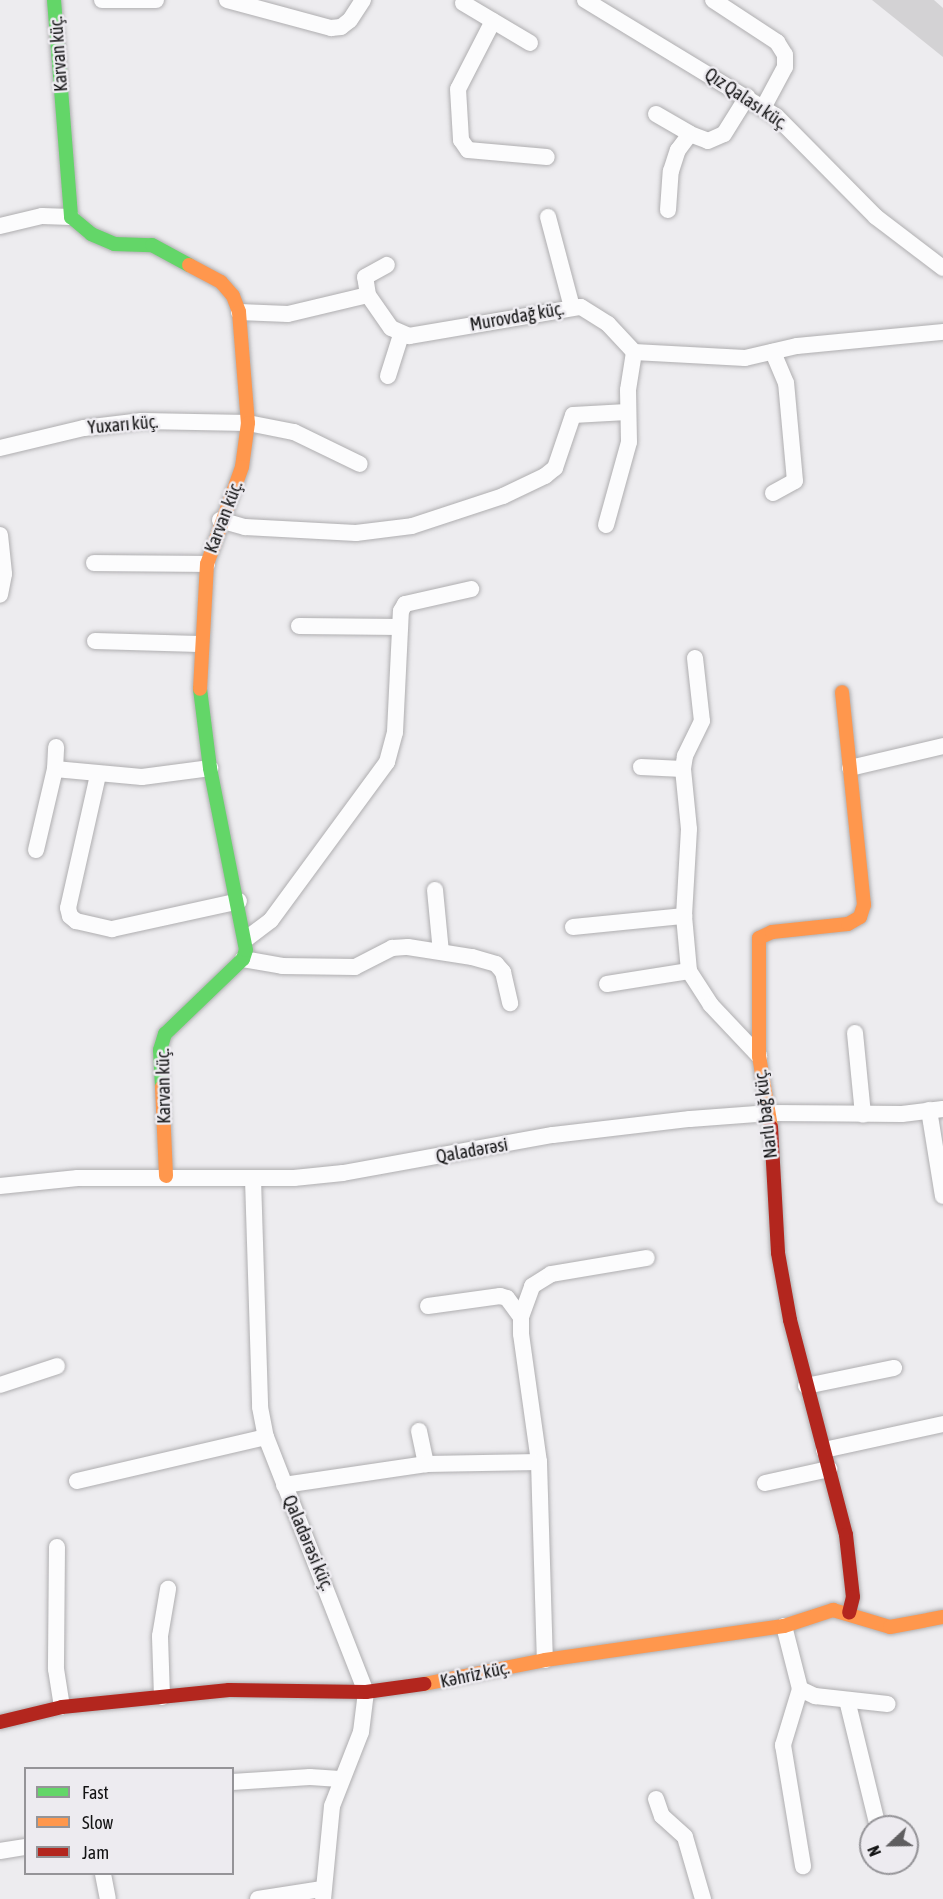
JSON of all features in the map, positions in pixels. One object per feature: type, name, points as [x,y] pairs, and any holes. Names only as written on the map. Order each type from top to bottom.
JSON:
[{"type":"street","name":"Karvan küç.","points":[[54,0],[71,217],[91,234],[106,241],[152,245],[221,282],[233,296],[238,312],[248,423],[242,467],[220,520],[207,564],[199,644],[202,722],[246,939],[243,959],[165,1034],[160,1050],[166,1176]]},
{"type":"street","points":[[102,0],[156,0]]},
{"type":"street","points":[[227,0],[331,28],[341,27],[350,20],[363,0]]},
{"type":"street","name":"Qız Qalası küç.","points":[[585,0],[747,97],[788,126],[876,217],[943,268]]},
{"type":"street","points":[[713,0],[777,42],[785,55],[785,67],[763,108]]},
{"type":"street","points":[[462,1],[530,43]]},
{"type":"street","points":[[493,21],[459,89],[461,140],[468,150],[546,157]]},
{"type":"street","points":[[656,114],[690,134],[716,140],[747,97]]},
{"type":"street","points":[[668,210],[671,171],[678,150],[690,134]]},
{"type":"street","points":[[0,226],[42,216],[71,217]]},
{"type":"street","points":[[548,217],[572,307]]},
{"type":"street","points":[[387,265],[363,280],[368,295],[391,328],[401,335],[388,376]]},
{"type":"street","points":[[238,312],[288,314],[368,295]]},
{"type":"street","name":"Murovdağ küç.","points":[[401,335],[572,307],[593,312],[634,352]]},
{"type":"street","points":[[606,525],[627,455],[627,412],[634,352],[745,358],[797,346],[943,332]]},
{"type":"street","points":[[773,352],[786,383],[795,481],[773,493]]},
{"type":"street","points":[[220,520],[245,527],[356,533],[412,526],[503,496],[545,476],[555,468],[573,415],[627,412]]},
{"type":"street","name":"Yuxarı küç.","points":[[0,448],[84,428],[142,421],[248,423],[294,432],[360,464]]},
{"type":"street","points":[[0,535],[1,587]]},
{"type":"street","points":[[94,563],[207,564]]},
{"type":"street","points":[[246,939],[271,920],[387,762],[395,732],[400,627],[405,604],[471,589]]},
{"type":"street","points":[[299,626],[400,627]]},
{"type":"street","points":[[95,641],[199,644]]},
{"type":"street","points":[[695,658],[702,721],[685,756],[683,769],[689,829],[684,916],[689,971],[711,1005],[759,1056]]},
{"type":"street","name":"Narlı bağ küç.","points":[[842,692],[864,905],[861,917],[848,924],[772,932],[759,938],[759,1056],[770,1113],[778,1253],[806,1386],[846,1535],[853,1597],[849,1613]]},
{"type":"street","points":[[850,768],[943,746]]},
{"type":"street","points":[[36,850],[55,769],[56,747]]},
{"type":"street","points":[[641,766],[683,769]]},
{"type":"street","points":[[55,769],[98,775],[142,777],[210,768]]},
{"type":"street","points":[[98,775],[68,908],[70,916],[76,921],[112,929],[239,901]]},
{"type":"street","points":[[435,890],[441,952]]},
{"type":"street","points":[[573,927],[684,916]]},
{"type":"street","points":[[243,959],[282,966],[355,967],[392,948],[441,952],[496,964],[503,972],[510,1003]]},
{"type":"street","points":[[607,984],[689,971]]},
{"type":"street","points":[[855,1033],[863,1115]]},
{"type":"street","points":[[936,1109],[943,1196]]},
{"type":"street","name":"Qaladərəsi","points":[[0,1186],[78,1178],[166,1176],[253,1179],[343,1173],[554,1136],[770,1113],[863,1115],[936,1109]]},
{"type":"street","name":"Qaladərəsi küç.","points":[[253,1179],[260,1407],[266,1437],[366,1692],[361,1732],[340,1779],[326,1836],[322,1894]]},
{"type":"street","points":[[545,1660],[539,1462],[521,1317],[532,1286],[540,1278],[647,1258]]},
{"type":"street","points":[[428,1306],[500,1296],[507,1298],[521,1317]]},
{"type":"street","points":[[0,1385],[57,1366]]},
{"type":"street","points":[[806,1386],[894,1368]]},
{"type":"street","points":[[824,1450],[943,1424]]},
{"type":"street","points":[[419,1431],[426,1464]]},
{"type":"street","points":[[77,1481],[266,1437]]},
{"type":"street","points":[[284,1485],[369,1469],[426,1464],[539,1462]]},
{"type":"street","points":[[765,1483],[829,1469]]},
{"type":"street","points":[[57,1547],[56,1669],[62,1707]]},
{"type":"street","points":[[162,1697],[160,1636],[168,1589]]},
{"type":"street","name":"Kəhriz küç.","points":[[0,1722],[62,1707],[229,1690],[366,1692],[422,1686],[545,1660],[784,1626],[833,1610],[849,1613],[872,1624],[890,1627],[943,1617]]},
{"type":"street","points":[[784,1626],[800,1689],[783,1744],[803,1866]]},
{"type":"street","points":[[800,1689],[846,1700],[888,1704]]},
{"type":"street","points":[[846,1700],[875,1815]]},
{"type":"street","points":[[234,1782],[310,1777],[340,1779]]},
{"type":"street","points":[[656,1800],[662,1816],[685,1837],[703,1899]]},
{"type":"street","points":[[0,1851],[24,1847]]},
{"type":"street","points":[[103,1875],[108,1899]]},
{"type":"street","points":[[258,1899],[322,1894]]},
{"type":"building","points":[[872,0],[934,0],[943,8],[943,57]]},
{"type":"traffic: fast","points":[[54,0],[71,217],[91,234],[114,244],[152,245],[189,265]]},
{"type":"traffic: fast","points":[[162,1087],[160,1050],[165,1034],[243,959],[246,950],[210,768],[200,689]]},
{"type":"traffic: slow","points":[[189,265],[221,282],[233,296],[239,312],[248,423],[242,467],[207,564],[200,689]]},
{"type":"traffic: slow","points":[[771,1127],[759,1056],[759,938],[772,932],[848,924],[860,917],[864,905],[842,692]]},
{"type":"traffic: slow","points":[[162,1087],[166,1176]]},
{"type":"traffic: slow","points":[[424,1684],[545,1660],[784,1626],[833,1610],[890,1627],[943,1617]]},
{"type":"traffic: jam","points":[[771,1127],[778,1253],[790,1320],[846,1535],[853,1597],[849,1613]]},
{"type":"traffic: jam","points":[[0,1722],[62,1707],[229,1690],[366,1692],[424,1684]]}]
